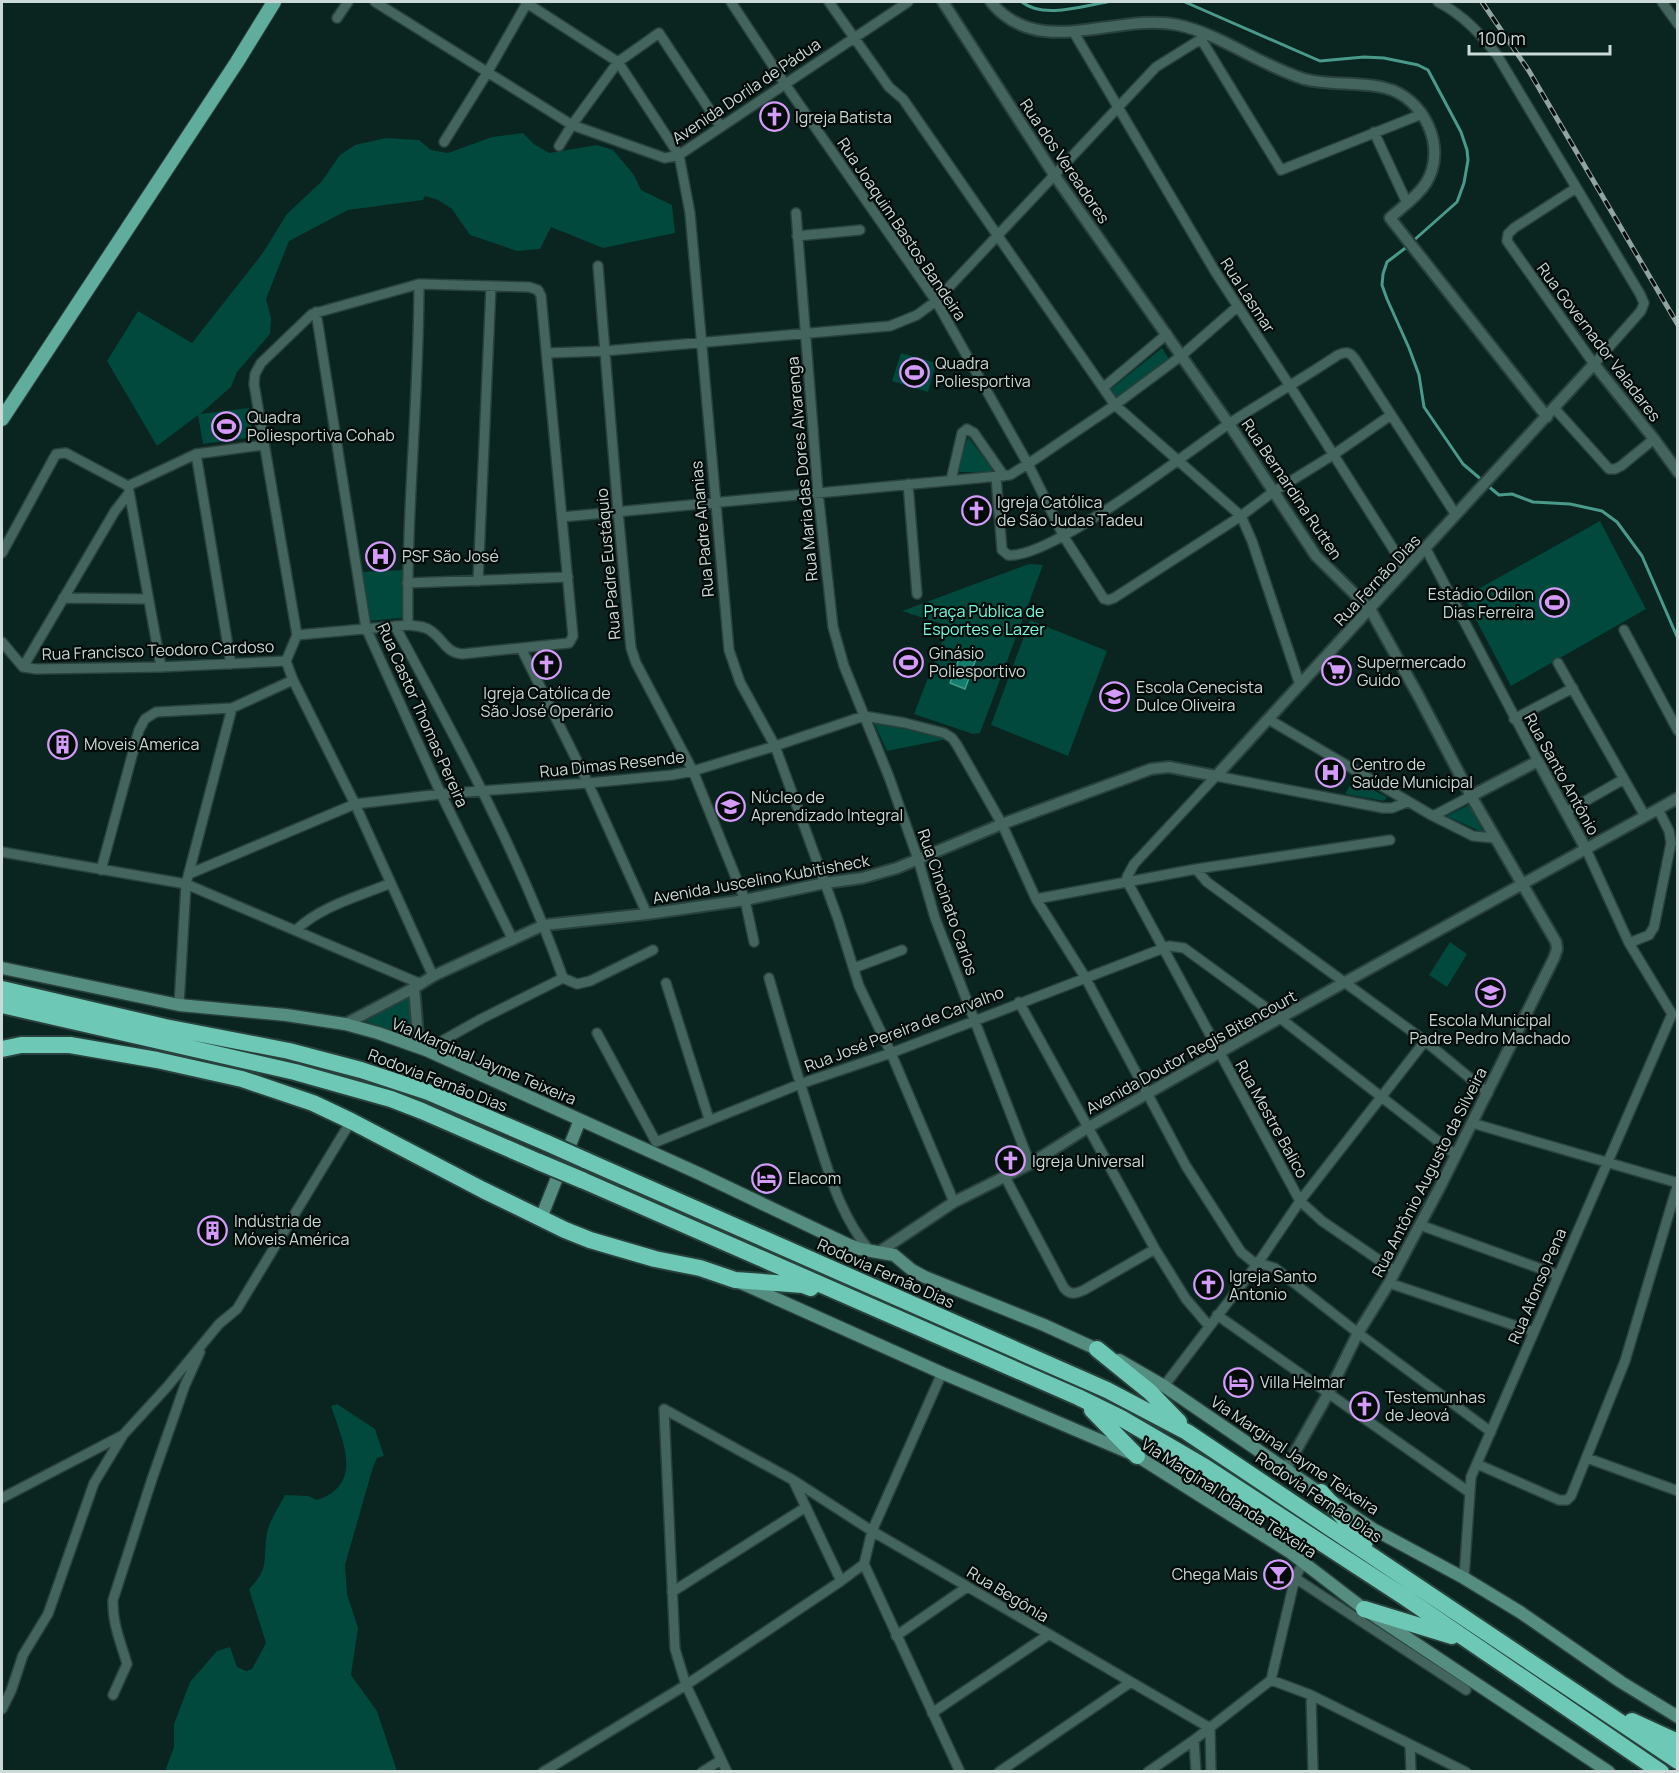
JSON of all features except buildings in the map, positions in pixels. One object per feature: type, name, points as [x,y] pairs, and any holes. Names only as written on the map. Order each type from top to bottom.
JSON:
[{"type":"highway","points":[[2,981],[91,1038],[157,1060]]},
{"type":"highway","name":"Rodovia Fernão Dias","points":[[2,989],[39,1005],[391,1099],[1078,1397],[1195,1461],[1469,1641],[1660,1772]]},
{"type":"highway","name":"Rodovia Fernão Dias","points":[[2,1005],[39,1005],[289,1051],[361,1070],[428,1092],[485,1115],[1096,1386],[1187,1432],[1677,1761]]},
{"type":"highway","points":[[2,1049],[21,1045],[70,1045],[157,1060],[270,1088],[313,1103],[351,1121],[541,1218],[590,1240],[655,1259],[700,1268],[735,1280],[803,1285],[850,1298]]},
{"type":"highway","points":[[1097,1349],[1150,1392],[1187,1432]]},
{"type":"highway","points":[[1078,1397],[1105,1421],[1137,1456]]},
{"type":"highway","points":[[1321,1492],[1379,1559]]},
{"type":"highway","points":[[1364,1609],[1469,1641]]},
{"type":"highway","points":[[1603,1710],[1645,1726],[1677,1742]]},
{"type":"main road","points":[[2,419],[274,2]]},
{"type":"main road","name":"Via Marginal Jayme Teixeira","points":[[2,968],[179,1005],[286,1015],[345,1024],[423,1049],[870,1251],[898,1257],[912,1270],[926,1277],[1097,1349],[1142,1372],[1373,1528],[1520,1612],[1612,1676],[1677,1717]]},
{"type":"main road","points":[[541,1218],[580,1120]]},
{"type":"main road","name":"Via Marginal Iolanda Teixeira","points":[[735,1280],[942,1373],[1137,1456],[1303,1563],[1364,1609],[1609,1772]]},
{"type":"street","points":[[338,18],[348,2]]},
{"type":"street","name":"Avenida Dorila de Pádua","points":[[375,2],[572,125],[665,158],[679,155],[908,2]]},
{"type":"street","points":[[444,142],[487,73],[526,2],[618,62],[679,155]]},
{"type":"street","name":"Rua Joaquim Bastos Bandeira","points":[[731,2],[936,302],[1028,464],[1064,537],[1104,598],[1111,599],[1241,516]]},
{"type":"street","points":[[829,2],[889,87],[903,99],[1115,405],[1241,516],[1252,541],[1300,685]]},
{"type":"street","name":"Rua dos Vereadores","points":[[943,2],[1055,176],[1181,356]]},
{"type":"street","points":[[992,2],[1003,13],[1027,28],[1043,31],[1073,31],[1166,23],[1180,25],[1202,37],[1304,79],[1377,86],[1395,91],[1412,102],[1422,114],[1434,144],[1433,164],[1425,183],[1390,218],[1547,417]]},
{"type":"street","points":[[1438,2],[1457,13],[1474,28],[1497,55],[1576,188]]},
{"type":"street","points":[[1662,2],[1677,24]]},
{"type":"street","name":"Rua Lasmar","points":[[1073,31],[1237,307],[1406,569]]},
{"type":"street","points":[[559,146],[618,62],[659,33],[721,127]]},
{"type":"street","points":[[548,353],[605,351],[890,326],[917,315],[936,302],[1165,60],[1202,37]]},
{"type":"street","points":[[1202,37],[1281,170],[1422,114]]},
{"type":"street","points":[[1374,132],[1407,203]]},
{"type":"street","name":"Rua Padre Ananias","points":[[679,155],[690,213],[729,650],[740,682],[775,746],[825,883],[859,987],[891,1053],[954,1202]]},
{"type":"street","name":"Rua Governador Valadares","points":[[1576,188],[1514,228],[1507,238],[1510,248],[1594,364],[1654,439],[1677,472]]},
{"type":"street","name":"Rua Fernão Dias","points":[[1128,884],[1127,877],[1134,864],[1456,514],[1556,409],[1641,311],[1644,303],[1640,294],[1576,188]]},
{"type":"street","name":"Rua Maria das Dores Alvarenga","points":[[796,213],[818,492],[833,627],[864,716]]},
{"type":"street","points":[[797,236],[860,230]]},
{"type":"street","name":"Rua Padre Eustáquio","points":[[598,266],[632,648],[636,663],[693,771],[745,900],[754,942]]},
{"type":"street","points":[[408,625],[407,583],[419,336],[419,284]]},
{"type":"street","points":[[297,635],[254,384],[255,374],[261,363],[304,320],[316,312],[419,284],[529,287],[538,290],[541,296],[548,353],[568,577],[407,583]]},
{"type":"street","points":[[478,580],[491,286]]},
{"type":"street","points":[[562,517],[1000,476],[1028,464],[1115,405],[1181,356],[1237,307]]},
{"type":"street","name":"Rua Castor Thomas Pereira","points":[[316,312],[366,628],[441,794],[513,940]]},
{"type":"street","points":[[1104,387],[1167,334]]},
{"type":"street","points":[[951,480],[962,433],[966,429],[974,432],[1000,476],[1000,544],[1005,553],[1012,556],[1022,554],[1064,537],[1229,424],[1346,352],[1351,354],[1456,514]]},
{"type":"street","name":"Rua Bernardina Rutten","points":[[1181,356],[1316,556],[1370,609],[1494,838],[1522,885]]},
{"type":"street","points":[[1556,409],[1609,469],[1621,466],[1654,439]]},
{"type":"street","points":[[1241,516],[1391,415]]},
{"type":"street","points":[[23,667],[129,489],[196,454],[264,446]]},
{"type":"street","points":[[2,553],[55,455],[60,452],[66,453],[129,489]]},
{"type":"street","points":[[196,454],[231,664]]},
{"type":"street","points":[[908,484],[917,594]]},
{"type":"street","points":[[129,489],[161,667]]},
{"type":"street","name":"Rua Santo Antônio","points":[[1426,549],[1514,720],[1586,849],[1629,943],[1675,1014]]},
{"type":"street","name":"Rua Francisco Teodoro Cardoso","points":[[2,642],[23,667],[36,669],[161,667],[286,661],[297,635],[408,625],[423,627],[431,631],[444,646],[456,653],[565,645],[572,638],[568,577]]},
{"type":"street","points":[[63,598],[147,599]]},
{"type":"street","points":[[395,626],[452,730],[482,791],[544,925],[563,978],[576,984],[590,981],[653,950]]},
{"type":"street","points":[[1624,630],[1677,731]]},
{"type":"street","points":[[520,648],[588,783],[647,914]]},
{"type":"street","points":[[286,661],[292,680],[355,804],[433,976]]},
{"type":"street","points":[[1558,663],[1646,816]]},
{"type":"street","points":[[101,870],[139,730],[145,719],[156,712],[232,708],[292,680]]},
{"type":"street","points":[[1514,720],[1572,688]]},
{"type":"street","points":[[179,1005],[187,879],[232,708]]},
{"type":"street","points":[[864,716],[905,723],[948,735],[957,745],[1002,824],[1036,899],[1085,977],[1186,1166],[1241,1252],[1247,1258],[1275,1268],[1491,1432]]},
{"type":"street","name":"Rua Dimas Resende","points":[[187,879],[355,804],[693,771],[864,716]]},
{"type":"street","name":"Rua Cincinato Carlos","points":[[864,716],[889,777],[918,859],[935,918],[1030,1164]]},
{"type":"street","points":[[1268,719],[1433,816],[1473,836],[1494,838]]},
{"type":"street","points":[[1433,816],[1538,761]]},
{"type":"street","name":"Avenida Juscelino Kubitisheck","points":[[345,1024],[433,976],[544,925],[745,900],[825,883],[862,878],[897,868],[1002,824],[1160,767],[1216,776]]},
{"type":"street","points":[[1216,776],[1383,808],[1392,808],[1407,802]]},
{"type":"street","points":[[1566,812],[1624,779]]},
{"type":"street","name":"Avenida Doutor Regis Bitencourt","points":[[870,1251],[954,1202],[1030,1164],[1087,1128],[1280,1018],[1677,798]]},
{"type":"street","points":[[1629,943],[1652,932],[1671,850],[1669,831],[1658,809]]},
{"type":"street","points":[[1036,899],[1128,884],[1196,869],[1390,840]]},
{"type":"street","points":[[2,852],[101,870],[187,879],[418,986],[423,1049],[563,978]]},
{"type":"street","points":[[1196,869],[1207,882],[1425,1041],[1488,1093]]},
{"type":"street","points":[[297,930],[306,921],[319,914],[390,882]]},
{"type":"street","name":"Rua Mestre Balico","points":[[1128,884],[1300,1201],[1322,1221],[1395,1271]]},
{"type":"street","name":"Rua Antônio Augusto da Silveira","points":[[1286,1468],[1328,1394],[1358,1333],[1389,1283],[1420,1225],[1488,1093],[1557,949],[1554,939],[1522,885]]},
{"type":"street","points":[[1164,948],[1169,946],[1184,948],[1280,1018],[1456,1155]]},
{"type":"street","name":"Rua José Pereira de Carvalho","points":[[597,1033],[656,1142],[800,1084],[891,1053],[974,1019],[1164,948]]},
{"type":"street","points":[[854,968],[902,950]]},
{"type":"street","points":[[769,978],[834,1189],[854,1228],[870,1251]]},
{"type":"street","points":[[666,983],[710,1119]]},
{"type":"street","points":[[1019,1002],[1155,1250],[1186,1299],[1209,1326]]},
{"type":"street","name":"Rua Afonso Pena","points":[[1464,1578],[1471,1477],[1606,1162],[1675,1014]]},
{"type":"street","points":[[1164,1386],[1258,1263],[1300,1201],[1425,1041]]},
{"type":"street","points":[[2,1709],[23,1655],[48,1614],[94,1483],[123,1435],[219,1324],[237,1309],[351,1121]]},
{"type":"street","points":[[1472,1123],[1677,1183],[1625,1361],[1569,1499],[1559,1500],[1477,1464]]},
{"type":"street","points":[[1005,1177],[1068,1293],[1073,1294],[1084,1290],[1155,1250]]},
{"type":"street","points":[[1420,1225],[1558,1275]]},
{"type":"street","points":[[1389,1283],[1534,1332]]},
{"type":"street","points":[[1217,1315],[1469,1492]]},
{"type":"street","points":[[113,1695],[127,1664],[121,1650],[112,1600],[185,1385],[205,1341]]},
{"type":"street","points":[[942,1373],[872,1531],[864,1564],[960,1772]]},
{"type":"street","name":"Rua Begônia","points":[[672,1592],[664,1409],[793,1480],[872,1531],[1210,1728]]},
{"type":"street","points":[[2,1498],[123,1435]]},
{"type":"street","points":[[1587,1458],[1677,1491]]},
{"type":"street","points":[[793,1480],[841,1581]]},
{"type":"street","points":[[727,1772],[686,1685],[675,1649],[672,1592],[806,1507]]},
{"type":"street","points":[[1148,1772],[1194,1740],[1271,1680],[1295,1578],[1303,1563]]},
{"type":"street","points":[[543,1772],[686,1685],[864,1564]]},
{"type":"street","points":[[1295,1578],[1466,1690]]},
{"type":"street","points":[[896,1636],[967,1587]]},
{"type":"street","points":[[932,1713],[1047,1635]]},
{"type":"street","points":[[1271,1680],[1311,1695],[1466,1772]]},
{"type":"street","points":[[999,1772],[1131,1682]]},
{"type":"street","points":[[1311,1695],[1313,1772]]},
{"type":"street","points":[[1210,1728],[1211,1772]]},
{"type":"street","points":[[1194,1740],[1196,1772]]},
{"type":"street","points":[[1410,1745],[1411,1772]]},
{"type":"street","points":[[702,1772],[721,1760]]},
{"type":"green space","points":[[523,133],[534,144],[549,153],[597,145],[613,150],[634,175],[641,190],[672,205],[675,233],[603,248],[551,227],[540,249],[517,251],[470,235],[452,209],[438,200],[425,196],[423,200],[348,210],[289,241],[266,299],[271,318],[270,334],[237,372],[231,387],[200,414],[249,408],[253,437],[203,444],[198,415],[157,446],[107,361],[138,311],[192,343],[262,254],[287,214],[322,181],[340,155],[355,145],[386,138],[419,140],[431,150],[448,153],[492,137]]},
{"type":"green space","points":[[1162,348],[1169,359],[1117,399],[1111,389]]},
{"type":"green space","name":"Quadra Poliesportiva","points":[[901,353],[936,363],[928,392],[892,381]]},
{"type":"green space","points":[[968,437],[992,468],[992,472],[960,472],[957,469]]},
{"type":"green space","name":"Estádio Odilon Dias Ferreira","points":[[1600,521],[1646,609],[1511,686],[1464,597]]},
{"type":"green space","name":"Praça Pública de Esportes e Lazer","points":[[1029,564],[1043,565],[980,733],[973,734],[914,714],[948,626],[902,611]]},
{"type":"green space","points":[[403,570],[403,618],[368,621],[360,572]]},
{"type":"green space","points":[[1030,620],[1107,651],[1068,756],[991,725]]},
{"type":"green space","points":[[873,721],[947,739],[887,751]]},
{"type":"green space","points":[[1353,780],[1387,797],[1384,801],[1345,794]]},
{"type":"green space","points":[[1469,805],[1484,833],[1446,816]]},
{"type":"green space","points":[[1450,942],[1467,954],[1447,987],[1429,975]]},
{"type":"green space","points":[[411,995],[414,1038],[364,1021]]},
{"type":"green space","points":[[337,1404],[375,1429],[384,1456],[377,1458],[373,1467],[345,1565],[347,1594],[358,1628],[351,1675],[377,1711],[397,1771],[165,1771],[174,1747],[174,1724],[190,1682],[217,1651],[230,1647],[237,1667],[246,1671],[252,1669],[266,1643],[249,1589],[263,1569],[268,1528],[285,1495],[308,1496],[317,1500],[332,1493],[341,1483],[346,1460],[344,1446],[331,1406]]},
{"type":"shaded area","points":[[962,651],[977,656],[965,689],[950,683]]},
{"type":"waterway","points":[[1022,2],[1031,7],[1052,11],[1107,2]]},
{"type":"waterway","points":[[1185,2],[1320,61],[1364,57],[1384,58],[1418,65],[1428,70],[1461,132],[1468,160],[1464,183],[1457,202],[1413,241]]},
{"type":"waterway","points":[[1408,246],[1387,262],[1382,285],[1419,375],[1424,407],[1463,464],[1483,481]]},
{"type":"waterway","points":[[1488,486],[1499,495],[1512,494],[1533,502],[1570,504],[1602,511],[1617,522],[1642,556],[1678,639]]},
{"type":"railway","points":[[1482,2],[1529,71],[1678,325]]},
{"type":"place","name":"Igreja Batista","points":[[774,117]]},
{"type":"place","name":"Quadra Poliesportiva","points":[[914,372]]},
{"type":"place","name":"Quadra Poliesportiva Cohab","points":[[226,426]]},
{"type":"place","name":"Igreja Católica de São Judas Tadeu","points":[[976,511]]},
{"type":"place","name":"PSF São José","points":[[381,556]]},
{"type":"place","name":"Estádio Odilon Dias Ferreira","points":[[1555,603]]},
{"type":"place","name":"Ginásio Poliesportivo","points":[[908,662]]},
{"type":"place","name":"Igreja Católica de São José Operário","points":[[547,665]]},
{"type":"place","name":"Supermercado Guido","points":[[1336,671]]},
{"type":"place","name":"Escola Cenecista Dulce Oliveira","points":[[1115,696]]},
{"type":"place","name":"Moveis America","points":[[63,744]]},
{"type":"place","name":"Centro de Saúde Municipal","points":[[1331,773]]},
{"type":"place","name":"Núcleo de Aprendizado Integral","points":[[730,806]]},
{"type":"place","name":"Escola Municipal Padre Pedro Machado","points":[[1490,992]]},
{"type":"place","name":"Igreja Universal","points":[[1011,1161]]},
{"type":"place","name":"Elacom","points":[[767,1178]]},
{"type":"place","name":"Indústria de Móveis América","points":[[213,1230]]},
{"type":"place","name":"Igreja Santo Antonio","points":[[1208,1285]]},
{"type":"place","name":"Villa Helmar","points":[[1239,1382]]},
{"type":"place","name":"Testemunhas de Jeová","points":[[1364,1406]]},
{"type":"place","name":"Chega Mais","points":[[1279,1574]]}]
